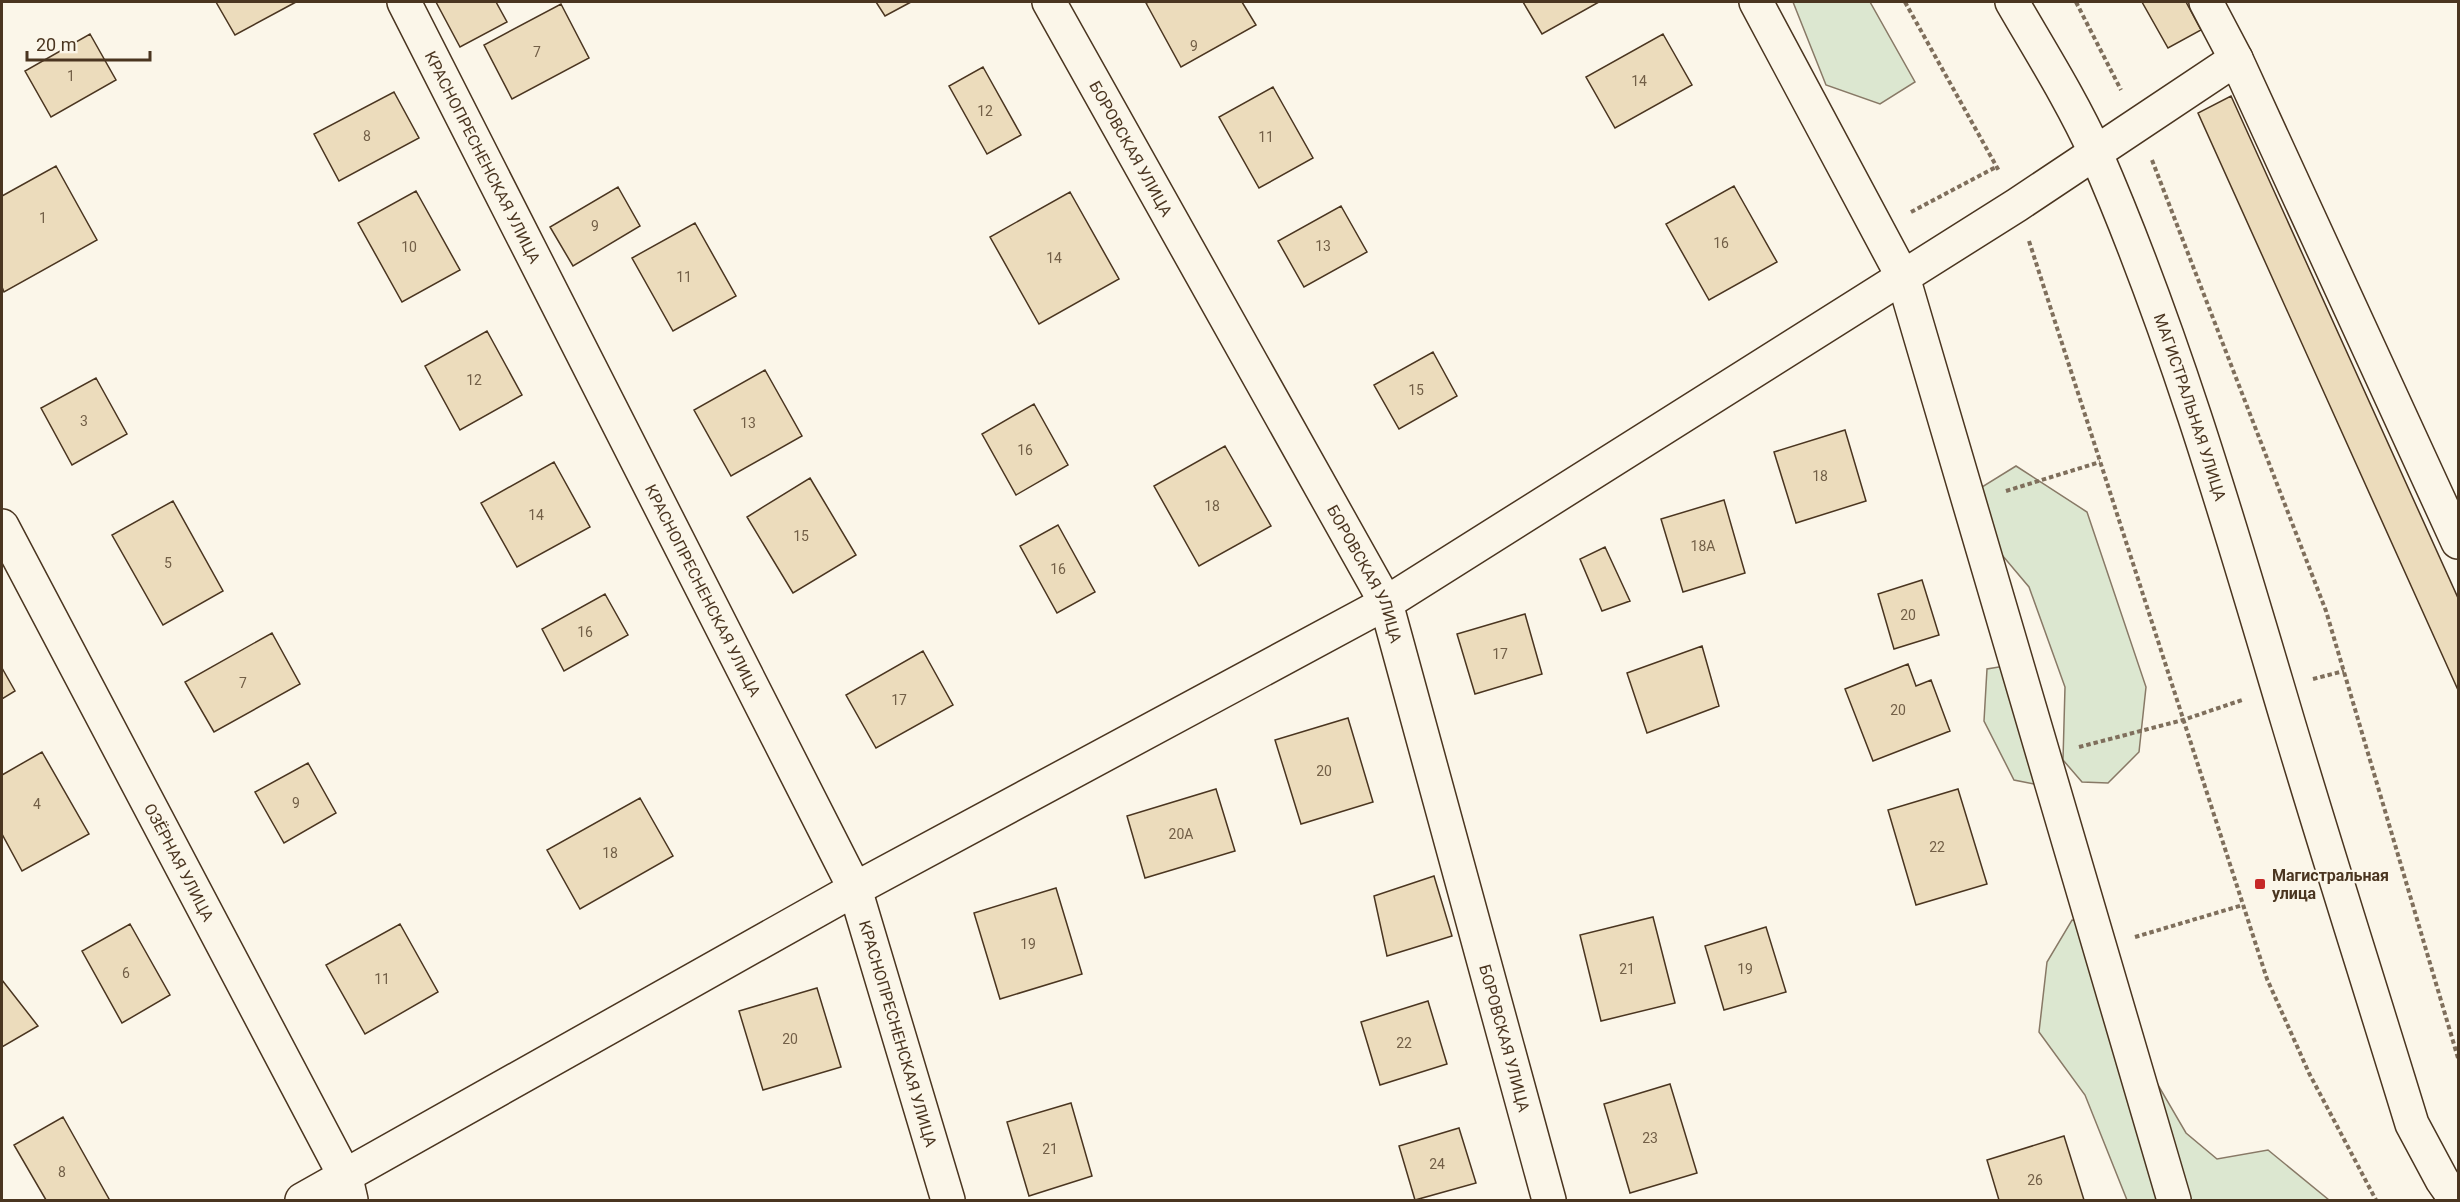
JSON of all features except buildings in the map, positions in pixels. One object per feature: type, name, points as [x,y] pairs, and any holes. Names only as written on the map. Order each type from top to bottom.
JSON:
[{"type":"street","name":"КРАСНОПРЕСНЕНСКАЯ УЛИЦА","points":[[404,2],[855,889],[948,1200]]},
{"type":"street","name":"БОРОВСКАЯ УЛИЦА","points":[[1049,2],[1386,603],[1549,1200]]},
{"type":"street","points":[[1756,2],[1903,277],[2174,1200]]},
{"type":"street","name":"МАГИСТРАЛЬНАЯ УЛИЦА","points":[[2012,2],[2072,106],[2095,153],[2164,322],[2239,552],[2412,1124],[2442,1180],[2456,1200]]},
{"type":"street","points":[[2206,2],[2236,59],[2458,542]]},
{"type":"street","points":[[302,1200],[349,1189],[855,889],[1386,603],[1903,277],[2236,59]]},
{"type":"street","name":"ОЗЁРНАЯ УЛИЦА","points":[[2,526],[349,1189]]},
{"type":"path","points":[[1905,2],[2017,204],[2272,989],[2309,1073],[2376,1200]]},
{"type":"path","points":[[2076,2],[2138,124],[2326,611],[2458,1058]]},
{"type":"path","points":[[1878,229],[1996,167]]},
{"type":"path","points":[[1969,503],[2100,462]]},
{"type":"path","points":[[2304,682],[2344,671]]},
{"type":"path","points":[[2044,756],[2183,720],[2244,699]]},
{"type":"path","points":[[2100,947],[2243,905]]},
{"type":"green space","points":[[1793,2],[1870,2],[1915,82],[1880,104],[1826,85]]},
{"type":"green space","points":[[2016,466],[2087,512],[2146,687],[2139,752],[2108,783],[2082,782],[2063,760],[2065,687],[2029,587],[1991,542],[1977,490]]},
{"type":"green space","points":[[2011,665],[2044,786],[2014,780],[1984,721],[1987,669]]},
{"type":"green space","points":[[2072,920],[2091,923],[2151,1073],[2186,1133],[2217,1159],[2268,1150],[2329,1200],[2127,1200],[2085,1095],[2039,1032],[2047,962]]},
{"type":"place","name":"Магистральная улица","points":[[2260,884]]}]
